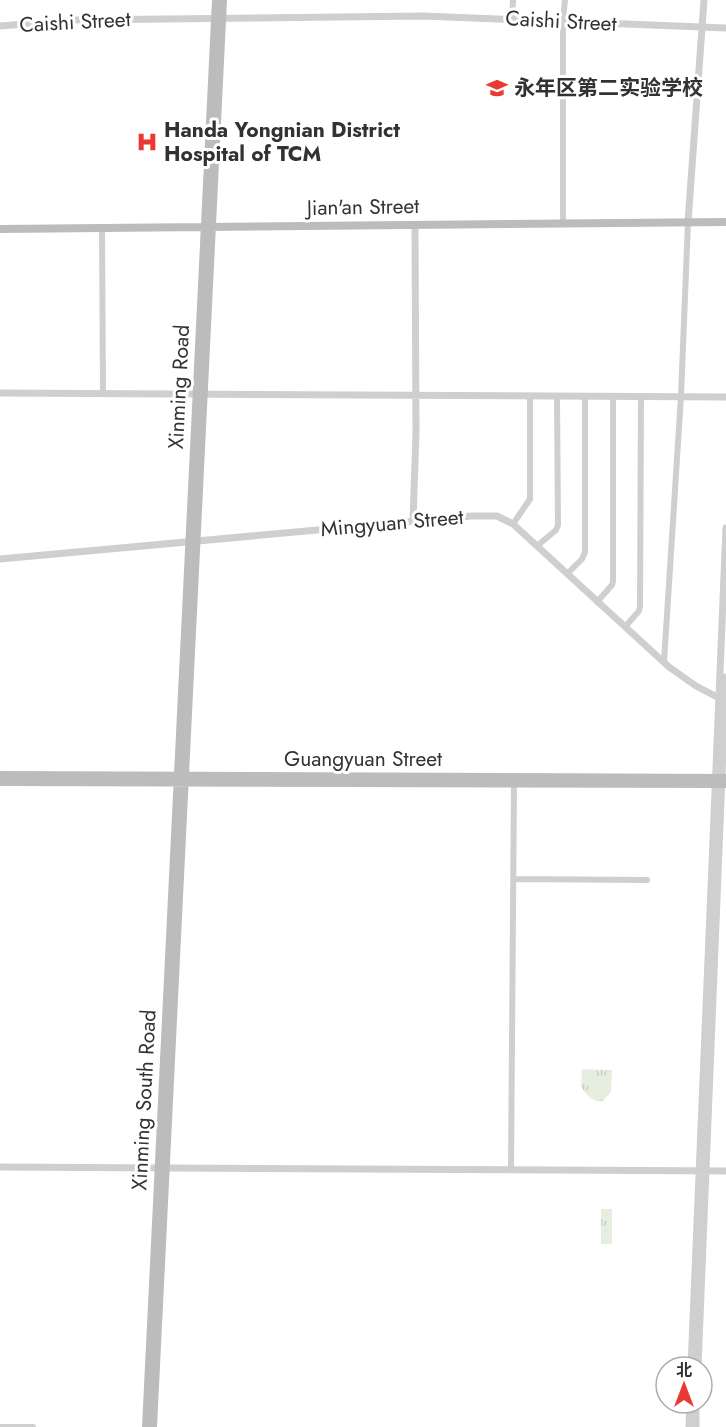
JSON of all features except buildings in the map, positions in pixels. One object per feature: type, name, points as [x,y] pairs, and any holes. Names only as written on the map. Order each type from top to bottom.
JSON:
[{"type":"main road","name":"Xinming Road","points":[[216,0],[219,18]]},
{"type":"main road","name":"Xinming Road","points":[[181,779],[219,18],[223,0]]},
{"type":"main road","name":"Jian'an Street","points":[[0,229],[726,222]]},
{"type":"main road","name":"Guangyuan Street","points":[[0,775],[514,784],[721,781]]},
{"type":"main road","name":"Guangyuan Street","points":[[0,782],[181,779],[721,781]]},
{"type":"main road","name":"Xinming South Road","points":[[146,1427],[162,1168],[181,779]]},
{"type":"main road","name":"Xinming South Road","points":[[153,1427],[162,1168]]},
{"type":"street","points":[[512,18],[513,0]]},
{"type":"street","points":[[563,224],[563,21],[565,0]]},
{"type":"street","points":[[664,662],[681,396],[688,222],[704,0]]},
{"type":"street","name":"Caishi Street","points":[[0,26],[74,20],[423,16],[726,28]]},
{"type":"street","points":[[413,521],[416,395],[415,225]]},
{"type":"street","points":[[102,228],[103,394]]},
{"type":"street","points":[[0,393],[726,397]]},
{"type":"street","points":[[513,524],[530,499],[530,396]]},
{"type":"street","points":[[537,546],[556,530],[558,525],[557,396]]},
{"type":"street","points":[[567,574],[582,560],[585,552],[585,396]]},
{"type":"street","points":[[597,602],[613,581],[614,396]]},
{"type":"street","points":[[625,627],[639,611],[640,606],[641,396]]},
{"type":"street","name":"Mingyuan Street","points":[[0,559],[413,521],[497,516],[513,524],[664,662],[688,680],[719,698]]},
{"type":"street","points":[[721,781],[719,698],[726,528]]},
{"type":"street","points":[[693,1355],[726,677]]},
{"type":"street","points":[[511,1170],[514,784]]},
{"type":"street","points":[[513,879],[647,880]]},
{"type":"street","points":[[0,1167],[726,1171]]},
{"type":"street","points":[[698,1355],[702,1171]]},
{"type":"street","points":[[0,1427],[33,1427]]},
{"type":"green space","points":[[582,1069],[612,1070],[611,1092],[603,1101],[593,1100],[581,1087]]},
{"type":"green space","points":[[601,1209],[612,1209],[612,1244],[601,1244]]},
{"type":"place","name":"永年区第二实验学校","points":[[497,88]]},
{"type":"place","name":"Handa Yongnian District Hospital of TCM","points":[[147,142]]}]
